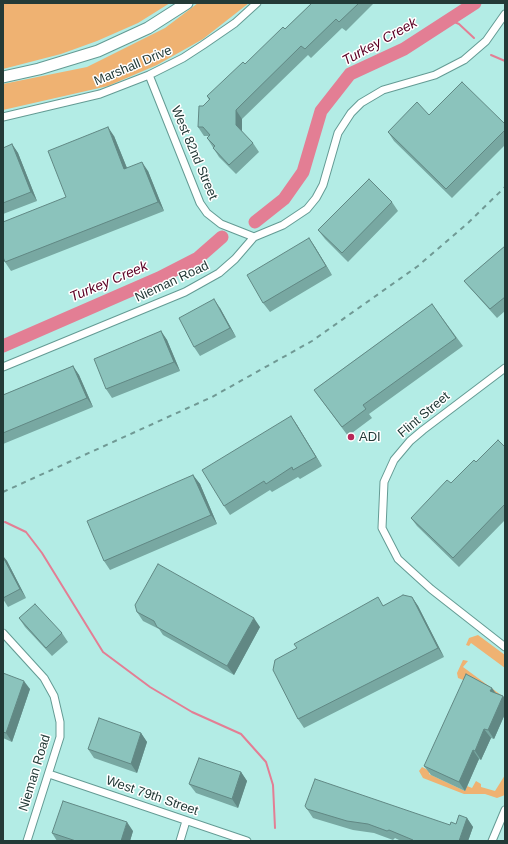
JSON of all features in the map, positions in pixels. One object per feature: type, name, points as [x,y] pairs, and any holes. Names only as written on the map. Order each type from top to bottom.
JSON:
[{"type":"highway","points":[[3,77],[39,69],[98,52],[148,28],[187,3]]},
{"type":"street","name":"Marshall Drive","points":[[3,117],[100,94],[149,75],[183,58],[203,45],[235,22],[257,3]]},
{"type":"street","name":"Nieman Road","points":[[3,367],[202,283],[235,259],[254,237],[295,218],[307,209],[316,198],[323,185],[338,133],[351,113],[361,103],[382,90],[435,74],[464,60],[486,41],[505,14]]},
{"type":"street","name":"West 82nd Street","points":[[149,75],[200,203],[207,213],[221,224],[254,237]]},
{"type":"street","name":"Flint Street","points":[[505,368],[423,430],[410,441],[394,460],[384,482],[382,528],[398,560],[431,589],[505,647]]},
{"type":"street","name":"Nieman Road","points":[[3,633],[44,678],[54,696],[60,722],[60,737],[27,841]]},
{"type":"street","name":"West 79th Street","points":[[49,774],[247,841]]},
{"type":"street","points":[[492,841],[505,810]]},
{"type":"street","points":[[180,841],[186,820]]},
{"type":"shaded area","points":[[3,3],[170,3],[138,23],[97,41],[61,54],[3,69]]},
{"type":"shaded area","points":[[198,3],[249,3],[203,39],[157,65],[108,86],[3,110],[3,84],[87,67],[165,28]]},
{"type":"shaded area","points":[[478,635],[505,655],[505,668],[471,643],[469,646],[466,645],[469,638]]},
{"type":"shaded area","points":[[463,660],[468,661],[463,667],[505,698],[505,703],[487,689],[458,678],[457,673]]},
{"type":"shaded area","points":[[422,767],[430,771],[429,774],[465,791],[467,786],[472,788],[476,781],[481,784],[481,787],[495,791],[505,775],[505,795],[497,798],[485,794],[464,794],[423,778],[419,771]]},
{"type":"building","points":[[312,3],[359,3],[339,22],[336,19],[305,49],[301,46],[236,110],[236,125],[253,143],[229,165],[213,148],[215,146],[207,138],[210,135],[203,127],[198,127],[199,106],[203,106],[210,99],[207,96],[243,62],[245,64],[283,27],[285,29]]},
{"type":"building","points":[[462,82],[505,124],[505,130],[446,189],[388,132],[417,102],[429,115]]},
{"type":"building","points":[[108,127],[124,169],[142,162],[158,202],[5,262],[3,257],[3,222],[66,197],[48,151]]},
{"type":"building","points":[[12,144],[31,192],[3,203],[3,148]]},
{"type":"building","points":[[369,179],[392,202],[342,253],[318,230]]},
{"type":"building","points":[[309,238],[326,266],[263,303],[247,275]]},
{"type":"building","points":[[505,246],[505,297],[490,309],[464,281]]},
{"type":"building","points":[[214,299],[230,328],[194,347],[179,318]]},
{"type":"building","points":[[432,304],[456,338],[363,405],[366,409],[342,427],[314,390]]},
{"type":"building","points":[[161,331],[174,362],[106,389],[94,359]]},
{"type":"building","points":[[73,366],[87,398],[3,433],[3,395]]},
{"type":"building","points":[[291,416],[316,457],[293,470],[292,467],[266,484],[264,481],[224,506],[202,470]]},
{"type":"building","points":[[498,440],[505,447],[505,504],[453,558],[411,518],[447,480],[451,483],[474,460],[476,462]]},
{"type":"building","points":[[193,475],[211,515],[104,561],[87,521]]},
{"type":"building","points":[[3,557],[20,589],[3,598]]},
{"type":"building","points":[[158,564],[254,618],[227,666],[157,627],[154,621],[137,612],[135,605]]},
{"type":"building","points":[[403,595],[412,597],[438,648],[298,719],[273,670],[275,660],[297,648],[294,644],[378,597],[383,606]]},
{"type":"building","points":[[35,604],[62,633],[46,648],[19,618]]},
{"type":"building","points":[[3,673],[24,681],[6,733],[3,732]]},
{"type":"building","points":[[466,674],[492,688],[490,691],[503,696],[488,730],[484,729],[475,751],[473,750],[459,782],[424,766]]},
{"type":"building","points":[[99,718],[141,733],[131,764],[88,749]]},
{"type":"building","points":[[199,758],[241,772],[232,799],[189,784]]},
{"type":"building","points":[[315,779],[450,825],[451,822],[456,824],[459,815],[467,818],[459,841],[413,841],[389,830],[387,831],[368,824],[347,821],[307,809],[305,806]]},
{"type":"building","points":[[63,801],[127,822],[121,841],[76,841],[52,833]]},
{"type":"waterway","name":"Turkey Creek","points":[[255,222],[284,199],[303,172],[321,111],[350,74],[404,49],[475,3]]},
{"type":"waterway","points":[[450,20],[459,24],[474,38]]},
{"type":"waterway","points":[[491,55],[505,61]]},
{"type":"waterway","name":"Turkey Creek","points":[[3,346],[159,278],[198,258],[222,237]]},
{"type":"waterway","points":[[5,522],[26,532],[42,553],[103,652],[150,687],[192,712],[241,734],[266,762],[273,785],[275,828]]},
{"type":"railway","points":[[3,492],[212,397],[312,341],[418,266],[468,223],[505,187]]},
{"type":"place","name":"ADI","points":[[351,437]]}]
